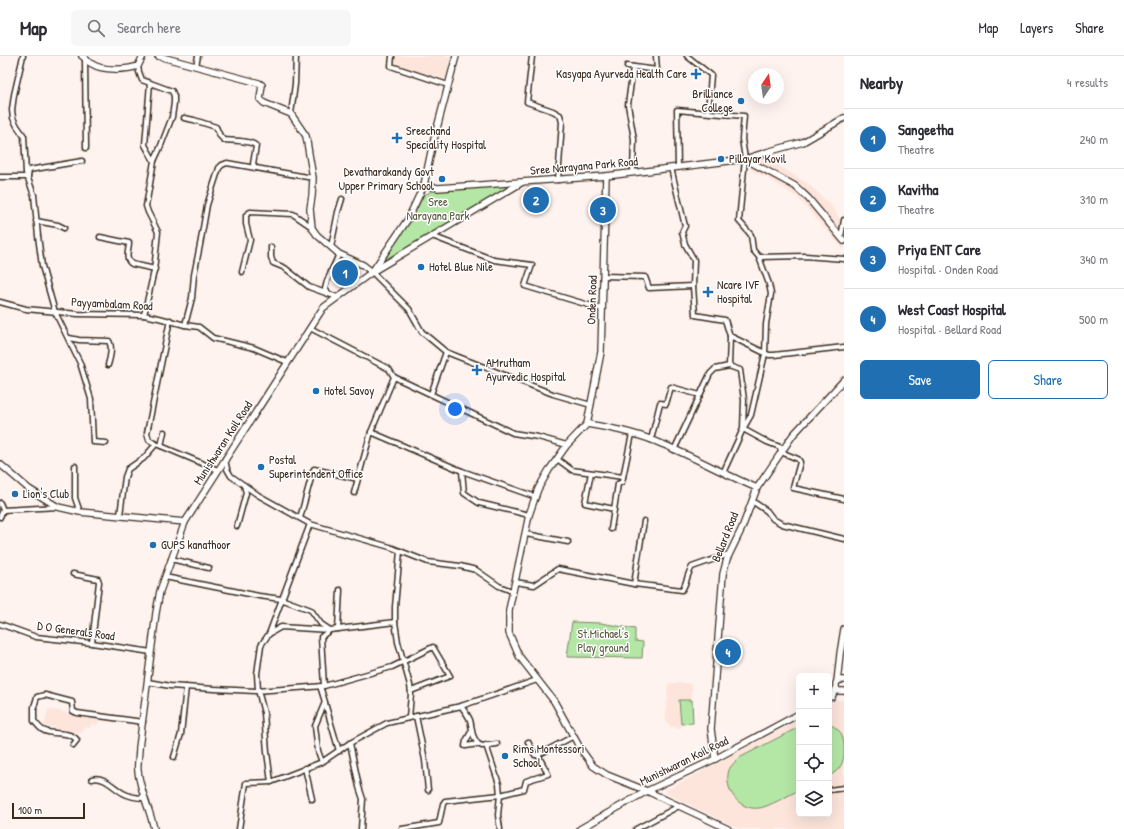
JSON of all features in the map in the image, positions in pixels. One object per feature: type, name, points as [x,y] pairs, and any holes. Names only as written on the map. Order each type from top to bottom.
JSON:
[{"type":"main road","points":[[83,57],[92,65],[107,68],[133,68],[138,66],[143,56]]},
{"type":"main road","points":[[158,56],[259,83],[262,85],[260,99],[264,103],[291,114],[306,136],[313,178],[310,210],[312,228],[339,254],[363,265],[372,272],[408,219],[424,185],[432,147],[456,56]]},
{"type":"main road","name":"Sree Narayana Park Road","points":[[424,185],[438,188],[521,183],[606,176],[746,159],[803,142],[844,118]]},
{"type":"main road","points":[[746,159],[795,186],[808,198],[842,239]]},
{"type":"main road","name":"Onden Road","points":[[588,424],[601,352],[606,176]]},
{"type":"main road","name":"Munishwaran Koil Road","points":[[154,829],[138,770],[142,722],[160,592],[185,522],[323,308],[372,272],[521,183]]},
{"type":"main road","name":"Bellard Road","points":[[715,759],[711,722],[723,574],[729,554],[742,528],[756,488],[793,435],[844,380]]},
{"type":"main road","points":[[728,829],[647,791],[618,780],[593,766],[580,748],[554,701],[519,656],[509,633],[509,618],[512,591],[526,534],[529,515],[536,497],[549,470],[567,445],[588,424],[612,428],[651,440],[756,488]]},
{"type":"main road","points":[[0,464],[29,489],[58,507],[80,512],[120,515],[151,520],[185,522]]},
{"type":"main road","points":[[840,691],[835,684],[837,682],[844,629]]},
{"type":"main road","points":[[837,682],[839,680],[844,680]]},
{"type":"main road","name":"Munishwaran Koil Road","points":[[580,829],[647,791],[715,759],[796,716]]},
{"type":"street","points":[[23,56],[14,94],[12,110],[13,118],[24,136],[26,173],[34,195],[42,266],[55,312],[80,363],[91,399],[93,442],[106,443]]},
{"type":"street","points":[[196,66],[198,56]]},
{"type":"street","points":[[291,114],[295,84],[296,56]]},
{"type":"street","points":[[392,56],[391,66],[448,85]]},
{"type":"street","points":[[532,56],[527,102],[560,115],[562,122],[558,180]]},
{"type":"street","points":[[626,66],[657,70],[656,56]]},
{"type":"street","points":[[687,56],[711,75],[708,112]]},
{"type":"street","points":[[83,57],[86,148]]},
{"type":"street","points":[[138,66],[142,80],[172,91],[174,96],[172,117],[154,161],[146,206],[158,232],[155,269],[144,315]]},
{"type":"street","points":[[633,67],[628,105],[634,139],[634,172]]},
{"type":"street","points":[[150,83],[145,145],[154,161]]},
{"type":"street","points":[[678,167],[677,110],[744,116],[742,139],[746,159],[739,221],[751,235],[753,250],[759,257],[770,284],[771,294],[766,324],[765,354],[751,415],[723,473]]},
{"type":"street","points":[[184,118],[216,127],[220,136],[224,140],[250,142],[254,144],[256,146],[253,164],[256,168]]},
{"type":"street","points":[[28,177],[29,170],[82,161]]},
{"type":"street","points":[[185,325],[192,298],[194,275],[207,205],[219,168],[228,163],[313,178]]},
{"type":"street","points":[[671,168],[684,226],[682,232],[685,244],[694,260],[693,286],[696,315],[725,320],[730,336],[729,366]]},
{"type":"street","points":[[0,177],[28,177]]},
{"type":"street","points":[[331,247],[342,200]]},
{"type":"street","points":[[242,272],[250,240],[246,224],[246,215],[250,212],[293,214],[312,228]]},
{"type":"street","points":[[842,239],[844,220]]},
{"type":"street","points":[[36,221],[58,225],[64,228]]},
{"type":"street","points":[[432,236],[494,260],[532,266],[525,286],[602,309]]},
{"type":"street","points":[[100,237],[129,243],[127,255],[129,262],[155,269]]},
{"type":"street","points":[[271,247],[271,257],[273,263],[285,268],[310,287],[337,298]]},
{"type":"street","points":[[329,294],[325,289],[339,254]]},
{"type":"street","points":[[759,257],[805,256],[844,259]]},
{"type":"street","points":[[372,272],[409,309],[422,332],[446,352],[553,394],[592,405]]},
{"type":"street","points":[[603,276],[644,277],[650,288],[693,286]]},
{"type":"street","name":"Payyambalam Road","points":[[0,302],[26,309],[78,314],[144,315],[170,320],[185,325],[199,327],[213,338],[254,348],[287,362]]},
{"type":"street","points":[[170,320],[147,433],[149,440],[218,470]]},
{"type":"street","points":[[310,328],[389,369],[394,377],[513,433],[538,437],[567,445]]},
{"type":"street","points":[[730,336],[765,354],[774,355],[844,347]]},
{"type":"street","points":[[69,338],[79,340],[109,341],[111,351],[108,365]]},
{"type":"street","points":[[430,394],[446,352]]},
{"type":"street","points":[[674,450],[706,381],[712,370],[719,367],[729,366],[740,370],[744,400],[743,429]]},
{"type":"street","points":[[354,492],[371,432],[394,377]]},
{"type":"street","points":[[651,440],[660,403],[666,404],[671,387],[700,396]]},
{"type":"street","points":[[743,429],[780,447],[781,452],[798,459],[800,462],[793,488],[844,499]]},
{"type":"street","points":[[161,446],[164,432]]},
{"type":"street","points":[[371,432],[462,471],[536,497]]},
{"type":"street","points":[[611,529],[618,484],[622,482],[632,434]]},
{"type":"street","points":[[120,515],[125,477],[128,469],[144,458],[156,444]]},
{"type":"street","points":[[225,458],[227,468],[231,476],[258,495],[310,524],[400,551],[428,562],[460,566],[476,570],[500,586],[512,591]]},
{"type":"street","points":[[557,459],[572,470],[623,477]]},
{"type":"street","points":[[75,466],[75,498],[80,512]]},
{"type":"street","points":[[300,518],[313,470],[358,479]]},
{"type":"street","points":[[462,471],[464,493],[479,503],[529,515]]},
{"type":"street","points":[[591,473],[585,503],[614,509]]},
{"type":"street","points":[[237,526],[246,493],[244,485]]},
{"type":"street","points":[[752,501],[767,511],[773,519],[782,524],[844,539]]},
{"type":"street","points":[[0,503],[3,510],[0,517]]},
{"type":"street","points":[[3,510],[58,507]]},
{"type":"street","points":[[634,584],[644,522]]},
{"type":"street","points":[[271,782],[264,713],[258,690],[257,674],[261,645],[269,634],[310,524]]},
{"type":"street","points":[[526,534],[568,542]]},
{"type":"street","points":[[400,551],[395,622],[398,642],[409,679],[411,692],[409,718]]},
{"type":"street","points":[[515,582],[534,585],[558,569],[634,584],[682,590],[692,567],[729,554]]},
{"type":"street","points":[[171,559],[209,568]]},
{"type":"street","points":[[73,574],[98,579],[100,582],[92,643]]},
{"type":"street","points":[[165,577],[281,599],[311,610],[321,624],[330,630]]},
{"type":"street","points":[[338,629],[340,590]]},
{"type":"street","points":[[269,634],[281,627],[330,630],[395,622]]},
{"type":"street","name":"D O Generals Road","points":[[0,624],[36,637],[92,643],[151,652]]},
{"type":"street","points":[[330,630],[321,637],[322,686],[339,751]]},
{"type":"street","points":[[148,682],[214,690],[258,690],[322,686],[392,666],[433,647],[450,676],[411,692]]},
{"type":"street","points":[[239,829],[246,784],[271,782],[322,762],[350,743],[387,723],[461,706],[537,680]]},
{"type":"street","points":[[174,757],[181,734],[186,687]]},
{"type":"street","points":[[73,745],[77,740],[74,737],[43,731],[34,720],[34,707],[37,697],[45,695],[72,702],[73,711],[77,713],[142,722]]},
{"type":"street","points":[[322,762],[318,751],[315,726],[325,702]]},
{"type":"street","points":[[461,706],[469,717],[471,732],[478,744]]},
{"type":"street","points":[[416,716],[425,760],[428,790]]},
{"type":"street","points":[[471,732],[465,746],[497,744]]},
{"type":"street","points":[[538,755],[574,736]]},
{"type":"street","points":[[402,829],[439,823],[443,804],[445,802],[500,795],[524,789],[526,781],[548,774],[538,755],[535,754],[528,742]]},
{"type":"street","points":[[350,743],[363,799],[361,829]]},
{"type":"street","points":[[486,745],[499,784],[500,795],[498,815],[500,829]]},
{"type":"street","points":[[306,768],[312,799]]},
{"type":"street","points":[[92,779],[101,779],[124,793],[135,797],[145,798]]},
{"type":"street","points":[[832,790],[844,788]]},
{"type":"street","points":[[636,829],[679,806]]},
{"type":"shaded area","points":[[394,56],[451,56],[445,79],[394,65]]},
{"type":"shaded area","points":[[761,155],[807,183],[832,206],[844,227],[844,250],[797,197],[764,176],[749,169]]},
{"type":"shaded area","points":[[669,683],[689,683],[692,686],[692,700],[679,700],[681,728],[671,727],[666,721],[666,703],[668,703],[667,692]]},
{"type":"shaded area","points":[[837,700],[844,701],[844,829],[740,829],[667,794],[666,790],[796,722],[796,817],[832,817],[832,703]]},
{"type":"shaded area","points":[[48,709],[99,719],[98,725],[91,724],[90,728],[84,727],[82,733],[44,726]]},
{"type":"green space","name":"Sree Narayana Park","points":[[515,185],[376,269],[410,221],[424,195],[434,190]]},
{"type":"green space","name":"St.Michael's Play ground","points":[[572,622],[601,623],[635,629],[635,641],[643,642],[642,658],[567,657]]},
{"type":"green space","points":[[679,700],[692,700],[693,723],[681,724]]},
{"type":"green space","points":[[832,726],[839,731],[843,737],[844,750],[841,765],[833,774]]},
{"type":"green space","points":[[796,729],[796,792],[759,808],[745,806],[734,797],[728,784],[729,770],[739,758]]},
{"type":"place","name":"Kasyapa Ayurveda Health Care","points":[[696,74]]},
{"type":"place","name":"Brilliance College","points":[[741,101]]},
{"type":"place","name":"Sreechand Speciality Hospital","points":[[397,138]]},
{"type":"place","name":"Pillayar Kovil","points":[[721,159]]},
{"type":"place","name":"Devatharakandy Govt Upper Primary School","points":[[442,179]]},
{"type":"place","name":"Kavitha","points":[[536,200]]},
{"type":"place","name":"Priya ENT Care","points":[[603,210]]},
{"type":"place","name":"Hotel Blue Nile","points":[[421,267]]},
{"type":"place","name":"Sangeetha","points":[[345,273]]},
{"type":"place","name":"Ncare IVF Hospital","points":[[708,292]]},
{"type":"place","name":"AMrutham Ayurvedic Hospital","points":[[477,370]]},
{"type":"place","name":"Hotel Savoy","points":[[316,391]]},
{"type":"place","name":"Postal Superintendent Office","points":[[261,467]]},
{"type":"place","name":"Lion's Club","points":[[15,494]]},
{"type":"place","name":"GUPS kanathoor","points":[[153,545]]},
{"type":"place","name":"West Coast Hospital","points":[[728,652]]},
{"type":"place","name":"Rims Montessori School","points":[[505,756]]}]
